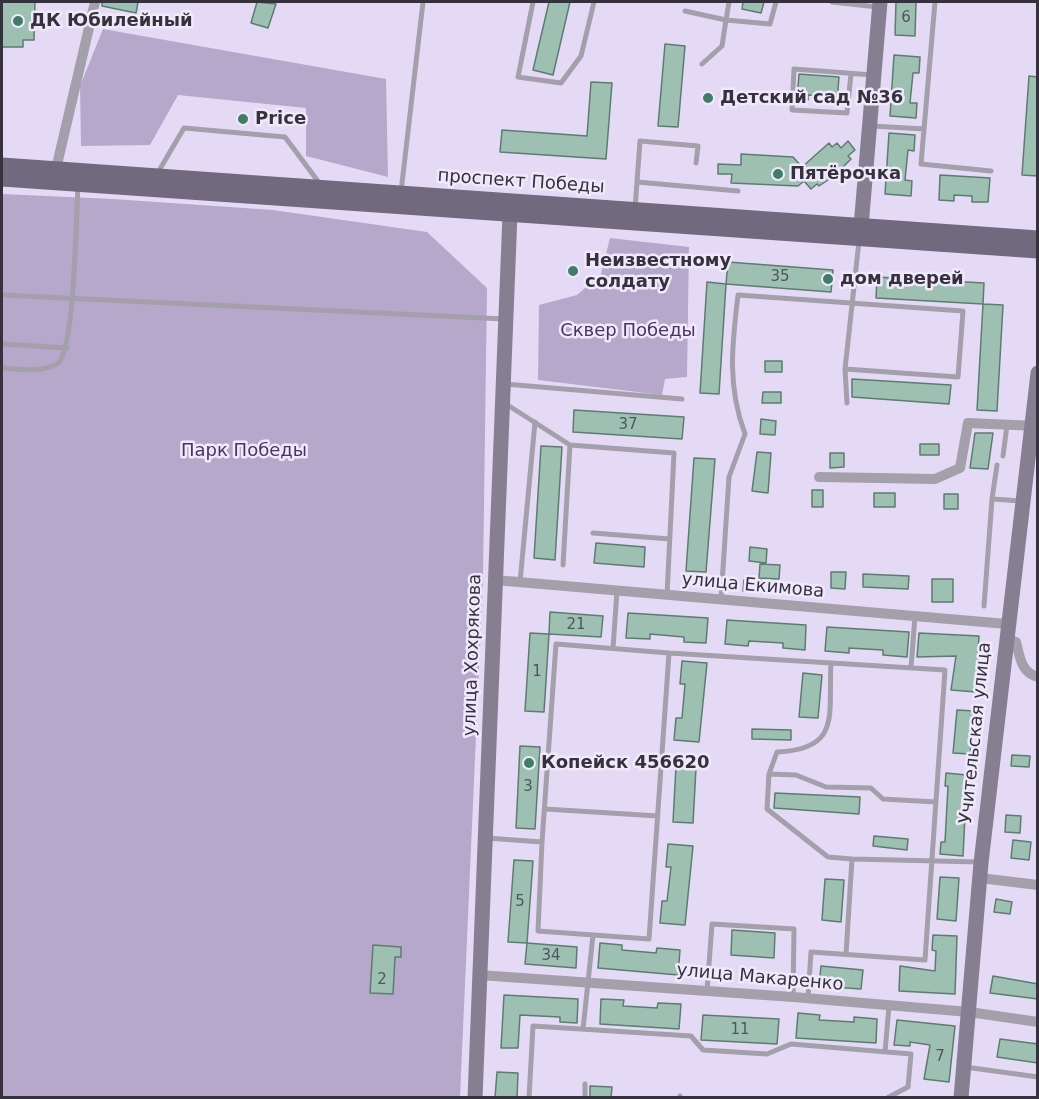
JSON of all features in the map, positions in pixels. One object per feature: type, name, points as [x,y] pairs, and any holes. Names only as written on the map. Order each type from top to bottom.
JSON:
[{"type":"main road","name":"проспект Победы","points":[[2,165],[400,193],[511,207],[860,233],[1038,238]]},
{"type":"main road","name":"проспект Победы","points":[[2,179],[511,207],[635,211],[1038,251]]},
{"type":"street","points":[[56,169],[95,2]]},
{"type":"street","points":[[860,233],[871,126],[879,4]]},
{"type":"street","name":"улица Хохрякова","points":[[475,1098],[511,207]]},
{"type":"street","name":"Учительская улица","points":[[961,1098],[980,870],[1021,501],[1035,425],[1038,373]]},
{"type":"street","points":[[819,477],[935,479],[960,468],[968,423],[1035,425]]},
{"type":"street","name":"улица Екимова","points":[[495,580],[915,616],[1006,631]]},
{"type":"street","points":[[1006,631],[1016,642],[1027,674],[1038,677]]},
{"type":"street","points":[[980,870],[1038,885]]},
{"type":"street","name":"улица Макаренко","points":[[479,975],[808,998],[969,1012],[1038,1022]]},
{"type":"lane","points":[[400,193],[423,2]]},
{"type":"lane","points":[[533,2],[518,77],[561,83],[581,56],[594,2]]},
{"type":"lane","points":[[702,64],[722,46],[729,2]]},
{"type":"lane","points":[[685,11],[726,20],[770,24],[776,2]]},
{"type":"lane","points":[[832,2],[879,4]]},
{"type":"lane","points":[[935,2],[921,164],[991,171]]},
{"type":"lane","points":[[851,74],[847,113],[792,110],[794,69],[875,75]]},
{"type":"lane","points":[[871,126],[924,129]]},
{"type":"lane","points":[[156,176],[184,129],[285,137],[323,188]]},
{"type":"lane","points":[[635,211],[640,141],[698,146],[696,163]]},
{"type":"lane","points":[[637,182],[738,191]]},
{"type":"lane","points":[[2,368],[40,370],[58,363],[67,348],[78,184]]},
{"type":"lane","points":[[847,403],[846,369],[860,233]]},
{"type":"lane","points":[[2,295],[506,319]]},
{"type":"lane","points":[[721,599],[729,477],[745,434],[734,405],[731,351],[738,295],[963,310],[958,378],[846,369]]},
{"type":"lane","points":[[2,344],[67,348]]},
{"type":"lane","points":[[503,384],[682,399]]},
{"type":"lane","points":[[502,402],[570,445],[674,453],[667,595]]},
{"type":"lane","points":[[520,582],[535,422]]},
{"type":"lane","points":[[1003,456],[1007,424]]},
{"type":"lane","points":[[563,565],[570,445]]},
{"type":"lane","points":[[984,606],[992,499],[997,465]]},
{"type":"lane","points":[[992,499],[1021,501]]},
{"type":"lane","points":[[593,533],[670,539]]},
{"type":"lane","points":[[613,648],[617,591]]},
{"type":"lane","points":[[911,668],[915,616]]},
{"type":"lane","points":[[669,653],[649,939],[538,931],[556,644],[945,670],[925,960],[812,952],[808,998]]},
{"type":"lane","points":[[831,663],[828,723],[823,739],[802,751],[777,752],[769,774],[766,809],[828,856],[933,862],[980,870]]},
{"type":"lane","points":[[769,774],[796,775],[826,787],[871,788],[883,799],[936,802]]},
{"type":"lane","points":[[544,809],[658,816]]},
{"type":"lane","points":[[485,838],[542,842]]},
{"type":"lane","points":[[846,954],[852,859]]},
{"type":"lane","points":[[707,991],[712,924],[794,929],[794,997]]},
{"type":"lane","points":[[583,1029],[593,935]]},
{"type":"lane","points":[[885,1052],[889,1006]]},
{"type":"lane","points":[[529,1098],[533,1026],[691,1036],[703,1050],[767,1053],[791,1044],[911,1054],[908,1087],[887,1098]]},
{"type":"lane","points":[[964,1067],[1038,1077]]},
{"type":"lane","points":[[585,1084],[585,1098]]},
{"type":"green space","points":[[103,29],[386,79],[388,177],[306,156],[306,108],[178,95],[150,145],[81,146],[80,86]]},
{"type":"green space","name":"Парк Победы","points":[[2,194],[273,210],[427,232],[487,288],[483,577],[460,1097],[2,1097]]},
{"type":"green space","name":"Сквер Победы","points":[[610,238],[689,247],[687,377],[665,379],[662,395],[538,380],[539,305],[577,295],[601,274]]},
{"type":"building","name":"ДК Юбилейный","points":[[2,2],[35,2],[34,40],[23,40],[23,47],[2,47]]},
{"type":"building","points":[[102,2],[138,2],[136,13],[102,6]]},
{"type":"building","points":[[257,2],[276,4],[268,28],[251,23]]},
{"type":"building","points":[[549,2],[570,2],[553,75],[533,70]]},
{"type":"building","points":[[743,2],[764,2],[761,13],[742,9]]},
{"type":"building","points":[[896,2],[916,2],[915,36],[895,35]]},
{"type":"building","points":[[665,44],[685,46],[678,127],[658,126]]},
{"type":"building","points":[[894,55],[920,57],[919,73],[913,73],[910,103],[917,103],[916,118],[890,116]]},
{"type":"building","points":[[799,74],[839,77],[837,102],[826,101],[826,96],[808,95],[808,100],[797,99]]},
{"type":"building","points":[[1029,76],[1038,77],[1038,176],[1022,175]]},
{"type":"building","points":[[591,82],[612,83],[606,159],[500,152],[502,130],[587,136]]},
{"type":"building","points":[[889,133],[915,135],[914,151],[908,150],[905,180],[912,181],[911,196],[885,194]]},
{"type":"building","points":[[848,141],[855,150],[848,156],[851,159],[841,169],[843,171],[832,180],[831,178],[819,186],[817,184],[811,189],[804,181],[798,186],[731,183],[732,174],[718,174],[718,164],[741,165],[741,154],[793,157],[802,167],[829,143],[832,147],[837,143],[841,148]]},
{"type":"building","points":[[940,175],[990,178],[988,202],[972,202],[972,196],[954,195],[954,201],[939,200]]},
{"type":"building","points":[[728,262],[833,270],[831,292],[726,284]]},
{"type":"building","points":[[877,277],[984,283],[983,304],[876,298]]},
{"type":"building","points":[[707,282],[726,284],[719,394],[700,393]]},
{"type":"building","points":[[983,304],[1003,305],[997,411],[977,410]]},
{"type":"building","points":[[765,361],[782,361],[782,372],[765,372]]},
{"type":"building","points":[[852,379],[951,385],[949,404],[852,397]]},
{"type":"building","points":[[763,392],[781,392],[781,403],[762,403]]},
{"type":"building","points":[[574,410],[684,417],[682,439],[573,432]]},
{"type":"building","points":[[761,419],[776,421],[775,435],[760,434]]},
{"type":"building","points":[[975,433],[993,433],[988,469],[970,468]]},
{"type":"building","points":[[920,444],[939,444],[939,455],[920,455]]},
{"type":"building","points":[[541,446],[562,447],[555,560],[534,558]]},
{"type":"building","points":[[757,452],[771,453],[768,493],[752,491]]},
{"type":"building","points":[[830,453],[844,453],[844,467],[830,468]]},
{"type":"building","points":[[694,458],[715,459],[706,572],[686,571]]},
{"type":"building","points":[[812,490],[823,490],[823,507],[812,507]]},
{"type":"building","points":[[874,493],[895,493],[895,507],[874,507]]},
{"type":"building","points":[[944,494],[958,494],[958,509],[944,509]]},
{"type":"building","points":[[596,543],[645,547],[644,567],[594,563]]},
{"type":"building","points":[[750,547],[767,549],[766,563],[749,561]]},
{"type":"building","points":[[760,564],[780,565],[779,579],[759,578]]},
{"type":"building","points":[[831,572],[846,572],[845,589],[831,588]]},
{"type":"building","points":[[863,574],[909,576],[908,589],[863,587]]},
{"type":"building","points":[[932,579],[953,579],[953,602],[932,602]]},
{"type":"building","points":[[744,580],[761,580],[761,591],[743,591]]},
{"type":"building","points":[[550,612],[603,616],[601,637],[549,634]]},
{"type":"building","points":[[628,613],[708,618],[706,643],[684,642],[684,637],[650,634],[650,639],[626,638]]},
{"type":"building","points":[[727,620],[806,625],[805,650],[783,648],[783,643],[749,641],[748,646],[725,644]]},
{"type":"building","points":[[827,627],[909,632],[907,657],[883,655],[883,650],[849,648],[849,653],[825,651]]},
{"type":"building","points":[[530,633],[549,634],[544,712],[525,711]]},
{"type":"building","points":[[919,633],[979,636],[976,692],[951,690],[956,656],[917,657]]},
{"type":"building","points":[[682,661],[707,663],[699,742],[674,740],[676,718],[682,718],[685,684],[680,684]]},
{"type":"building","points":[[803,673],[822,675],[818,718],[799,717]]},
{"type":"building","points":[[957,710],[974,711],[970,754],[953,753]]},
{"type":"building","points":[[752,729],[791,730],[791,740],[752,739]]},
{"type":"building","points":[[520,746],[540,747],[535,829],[516,828]]},
{"type":"building","points":[[1012,755],[1030,756],[1029,767],[1011,766]]},
{"type":"building","points":[[676,766],[696,768],[693,823],[673,822]]},
{"type":"building","points":[[946,773],[967,775],[963,856],[940,854],[941,842],[945,842],[948,786],[945,786]]},
{"type":"building","points":[[775,793],[860,797],[859,814],[774,808]]},
{"type":"building","points":[[1006,815],[1021,816],[1020,833],[1005,832]]},
{"type":"building","points":[[874,836],[908,839],[907,850],[873,846]]},
{"type":"building","points":[[1013,840],[1031,842],[1029,860],[1011,858]]},
{"type":"building","points":[[668,844],[693,846],[685,925],[660,923],[662,901],[667,901],[671,867],[666,867]]},
{"type":"building","points":[[514,860],[533,861],[527,943],[508,942]]},
{"type":"building","points":[[940,877],[959,878],[956,921],[937,919]]},
{"type":"building","points":[[825,879],[844,880],[841,922],[822,920]]},
{"type":"building","points":[[996,899],[1012,902],[1010,914],[994,912]]},
{"type":"building","points":[[732,930],[775,933],[774,958],[731,955]]},
{"type":"building","points":[[933,935],[957,936],[955,994],[899,991],[900,966],[935,971],[936,951],[932,950]]},
{"type":"building","points":[[527,943],[577,947],[576,968],[525,964]]},
{"type":"building","points":[[600,943],[622,945],[622,950],[656,953],[657,948],[680,950],[678,975],[598,968]]},
{"type":"building","points":[[373,945],[401,947],[401,957],[395,957],[393,994],[370,993]]},
{"type":"building","points":[[821,966],[863,970],[861,989],[819,986]]},
{"type":"building","points":[[993,976],[1038,984],[1038,999],[990,993]]},
{"type":"building","points":[[504,995],[578,999],[577,1023],[560,1022],[560,1017],[520,1015],[518,1048],[501,1048]]},
{"type":"building","points":[[601,999],[624,1000],[623,1006],[657,1008],[658,1003],[681,1004],[679,1029],[600,1024]]},
{"type":"building","points":[[798,1013],[820,1015],[819,1020],[854,1022],[854,1017],[877,1019],[876,1043],[796,1038]]},
{"type":"building","points":[[703,1015],[779,1019],[777,1044],[701,1040]]},
{"type":"building","points":[[897,1020],[955,1026],[949,1082],[924,1079],[930,1045],[910,1042],[910,1046],[894,1045]]},
{"type":"building","points":[[1000,1039],[1038,1044],[1038,1063],[997,1057]]},
{"type":"building","points":[[497,1072],[518,1073],[517,1098],[495,1098]]},
{"type":"building","points":[[590,1086],[612,1087],[611,1098],[590,1098]]},
{"type":"place","name":"ДК Юбилейный","points":[[18,21]]},
{"type":"place","name":"Детский сад №36","points":[[708,98]]},
{"type":"place","name":"Price","points":[[243,119]]},
{"type":"place","name":"Пятёрочка","points":[[778,174]]},
{"type":"place","name":"Неизвестному солдату","points":[[573,271]]},
{"type":"place","name":"дом дверей","points":[[828,279]]},
{"type":"place","name":"Копейск 456620","points":[[529,763]]}]
